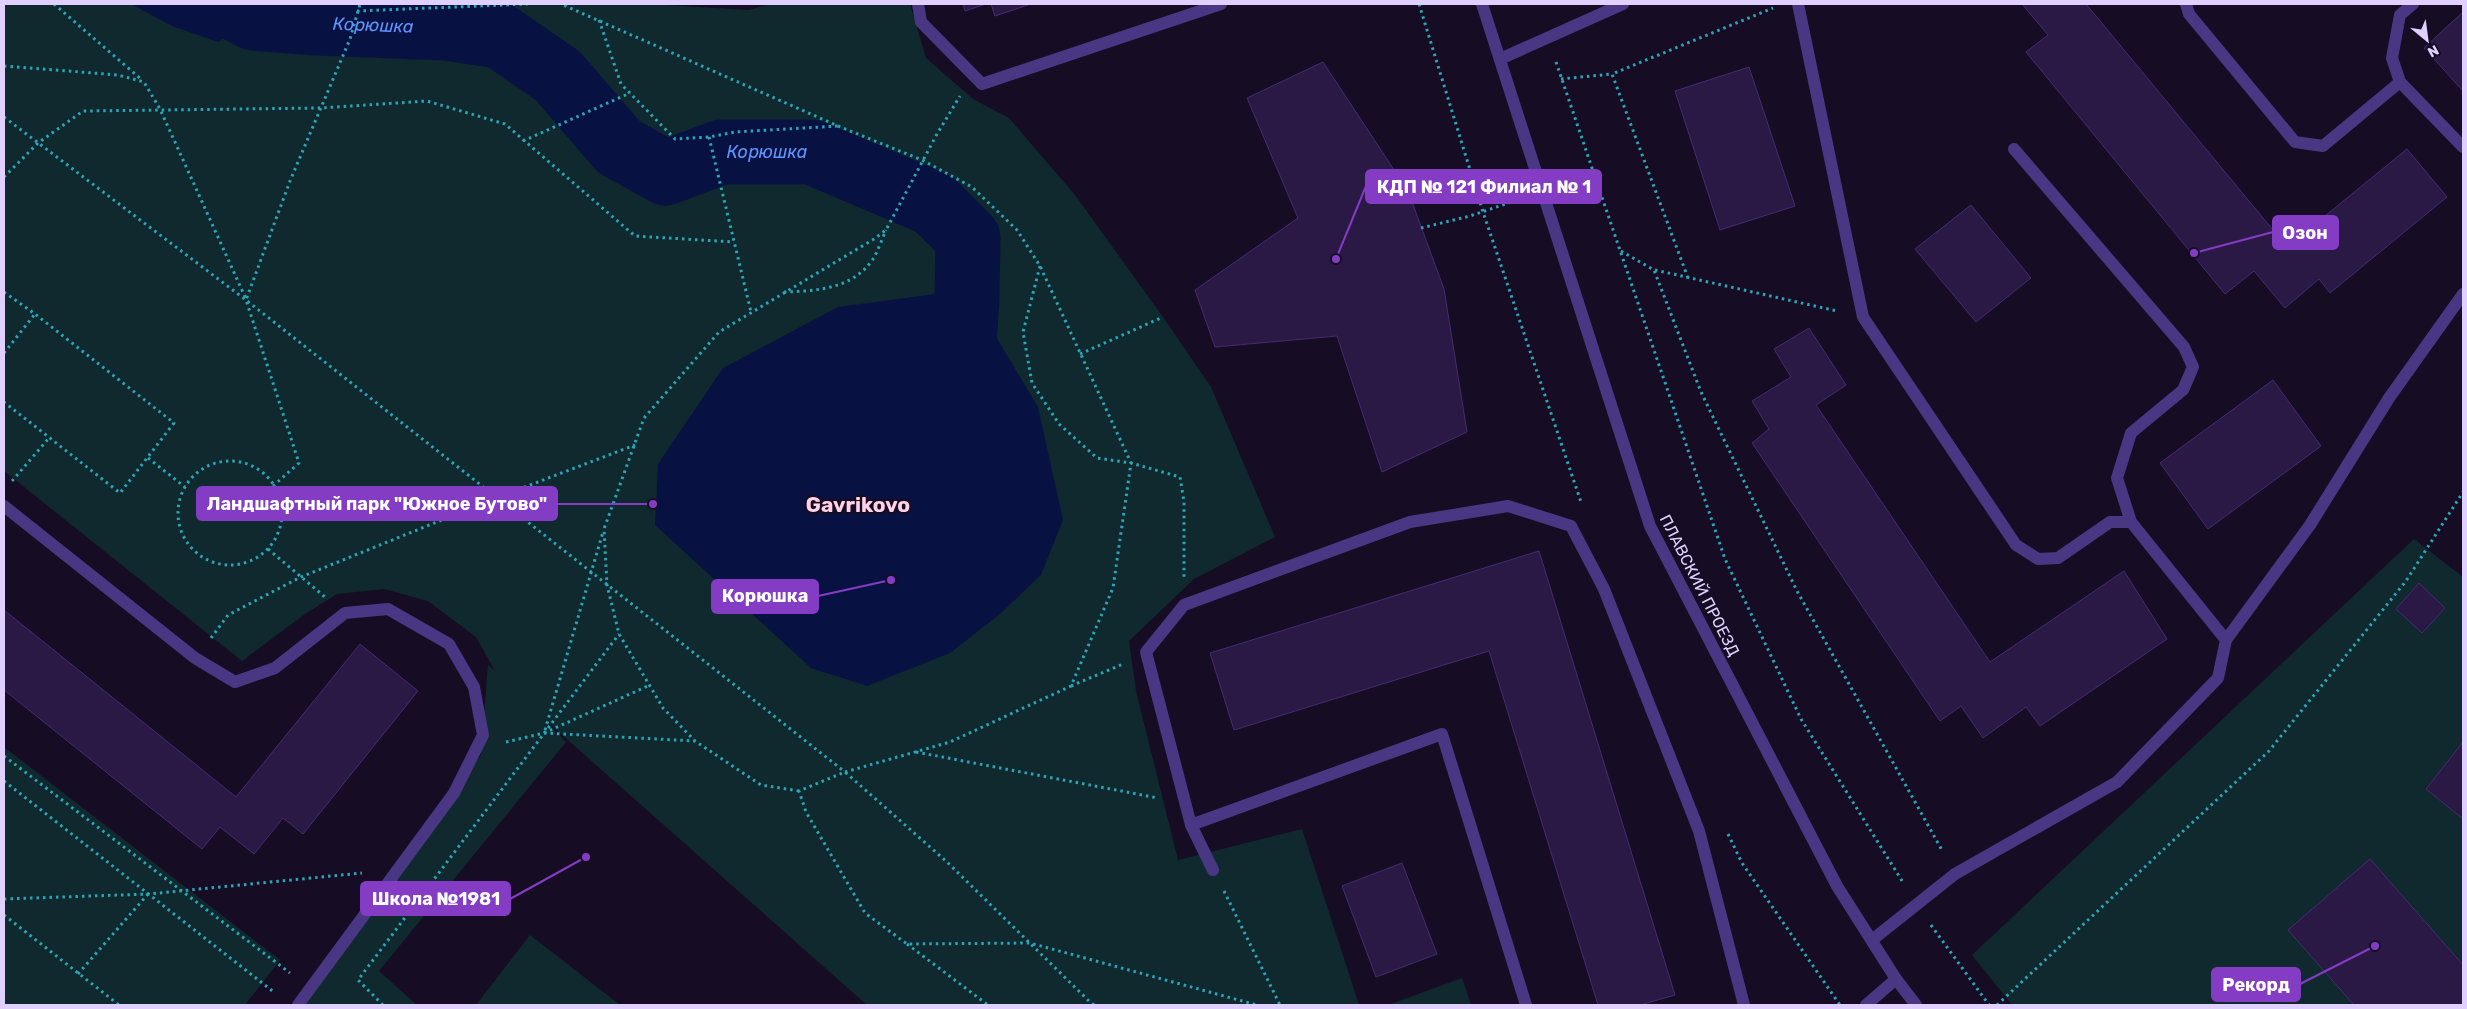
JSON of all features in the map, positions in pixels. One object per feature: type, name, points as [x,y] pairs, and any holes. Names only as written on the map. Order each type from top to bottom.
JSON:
[{"type":"street","points":[[918,4],[921,22],[982,84],[1221,4]]},
{"type":"street","name":"ПЛАВСКИЙ ПРОЕЗД","points":[[1482,4],[1650,526],[1837,886],[1896,979],[1916,1005]]},
{"type":"street","points":[[1500,59],[1623,4]]},
{"type":"street","points":[[1798,4],[1863,317],[2016,545],[2038,559],[2058,558],[2110,522],[2131,522]]},
{"type":"street","points":[[2186,4],[2189,14],[2295,142],[2323,146],[2400,82]]},
{"type":"street","points":[[2413,4],[2400,14],[2392,58],[2400,82],[2463,147]]},
{"type":"street","points":[[2014,149],[2184,348],[2192,367],[2183,390],[2130,433],[2117,478],[2131,522],[2226,640]]},
{"type":"street","points":[[1872,940],[1955,874],[2117,782],[2218,678],[2226,640],[2310,525],[2390,398],[2463,294]]},
{"type":"street","points":[[4,506],[195,658],[235,682],[275,668],[345,613],[388,609],[450,644],[474,687],[483,735],[454,793],[298,1005]]},
{"type":"street","points":[[1213,870],[1191,825],[1146,652],[1184,605],[1410,522],[1508,506],[1571,526],[1604,589],[1699,831],[1744,1005]]},
{"type":"street","points":[[1191,825],[1442,734],[1526,1005]]},
{"type":"street","points":[[1866,1005],[1896,979]]},
{"type":"path","points":[[54,4],[144,82],[160,109],[246,300],[299,463],[274,486]]},
{"type":"path","points":[[246,300],[290,182],[350,39],[360,4]]},
{"type":"path","points":[[357,11],[528,4]]},
{"type":"path","points":[[561,4],[838,126],[922,160],[972,187],[1017,230],[1040,266],[1131,463],[1113,588],[1071,686]]},
{"type":"path","points":[[1419,4],[1483,212],[1584,510]]},
{"type":"path","points":[[1561,79],[1612,74],[1774,8]]},
{"type":"path","points":[[598,20],[621,84],[675,139],[709,137],[735,132],[838,126]]},
{"type":"path","points":[[1547,38],[1725,559],[1801,719],[1917,905],[1989,1005]]},
{"type":"path","points":[[4,66],[118,75],[144,82]]},
{"type":"path","points":[[1612,74],[1688,278]]},
{"type":"path","points":[[782,292],[814,291],[847,283],[872,260],[922,160],[974,76]]},
{"type":"path","points":[[523,141],[559,123],[630,93]]},
{"type":"path","points":[[4,177],[38,143],[82,111],[321,108],[427,101],[505,124],[635,236],[734,242]]},
{"type":"path","points":[[4,117],[246,300],[845,772],[947,862],[1094,1005]]},
{"type":"path","points":[[709,137],[751,312]]},
{"type":"path","points":[[1421,228],[1483,212],[1542,190]]},
{"type":"path","points":[[544,733],[604,529],[644,418],[719,332],[886,230]]},
{"type":"path","points":[[1620,251],[1654,270],[1863,317]]},
{"type":"path","points":[[1040,266],[1023,332],[1032,383],[1059,424],[1097,458],[1131,463],[1180,477],[1184,502],[1184,605]]},
{"type":"path","points":[[1654,270],[1702,392],[1796,591],[1955,874]]},
{"type":"path","points":[[4,292],[174,423],[120,493],[4,402]]},
{"type":"path","points":[[4,353],[6,347],[34,314]]},
{"type":"path","points":[[1080,354],[1163,317]]},
{"type":"path","points":[[9,485],[49,438]]},
{"type":"path","points":[[195,658],[228,614],[301,577],[496,498],[634,445]]},
{"type":"path","points":[[148,458],[185,487]]},
{"type":"path","points":[[215,462],[243,462],[267,475],[281,498],[281,526],[268,550],[244,564],[216,564],[193,551],[179,527],[178,500],[185,487],[192,476],[215,462]]},
{"type":"path","points":[[1997,1005],[2269,751],[2406,581],[2463,492]]},
{"type":"path","points":[[604,529],[607,585],[619,634],[664,708],[694,741],[761,785],[798,791],[845,772],[950,742],[1104,672]]},
{"type":"path","points":[[268,550],[345,613]]},
{"type":"path","points":[[383,1005],[358,980],[619,634]]},
{"type":"path","points":[[544,733],[650,685]]},
{"type":"path","points":[[544,733],[694,741]]},
{"type":"path","points":[[916,752],[1186,804]]},
{"type":"path","points":[[4,756],[310,988]]},
{"type":"path","points":[[4,781],[277,994]]},
{"type":"path","points":[[798,791],[806,812],[865,913],[988,1005]]},
{"type":"path","points":[[1725,827],[1742,863],[1840,1005]]},
{"type":"path","points":[[4,899],[149,894],[398,870]]},
{"type":"path","points":[[1213,870],[1280,1005]]},
{"type":"path","points":[[78,974],[149,894]]},
{"type":"path","points":[[4,915],[119,1005]]},
{"type":"path","points":[[907,944],[1030,943],[1257,1005]]},
{"type":"green space","points":[[4,4],[647,4],[749,10],[770,4],[910,4],[926,58],[973,99],[1009,118],[1075,195],[1211,387],[1275,537],[1194,579],[1129,641],[1136,691],[1178,860],[1302,829],[1359,1005],[867,1005],[543,718],[566,742],[379,971],[417,1005],[302,1005],[481,755],[488,665],[495,671],[476,637],[428,601],[384,589],[337,594],[305,614],[242,661],[4,471]]},
{"type":"green space","points":[[2414,539],[2463,577],[2463,1005],[2012,1005],[1972,955]]},
{"type":"green space","points":[[4,747],[280,960],[245,1005],[4,1005]]},
{"type":"green space","points":[[530,935],[620,1005],[476,1005]]},
{"type":"green space","points":[[1462,978],[1471,1005],[1388,1005]]},
{"type":"shaded area","points":[[131,4],[263,4],[253,18],[218,42],[172,26]]},
{"type":"shaded area","points":[[950,292],[982,305],[986,320],[1038,407],[1063,520],[1041,575],[1000,614],[950,653],[867,686],[811,668],[655,525],[658,464],[723,368],[838,307]]},
{"type":"building","points":[[963,4],[986,4],[965,11]]},
{"type":"building","points":[[991,4],[1031,4],[995,16]]},
{"type":"building","points":[[2022,4],[2086,4],[2287,247],[2407,149],[2447,197],[2330,293],[2319,279],[2285,308],[2254,271],[2225,294],[2026,52],[2048,35]]},
{"type":"building","points":[[2463,12],[2463,91],[2424,48]]},
{"type":"building","points":[[1323,62],[1408,191],[1444,289],[1467,432],[1382,472],[1337,336],[1215,347],[1195,290],[1298,218],[1247,98]]},
{"type":"building","points":[[1749,67],[1795,206],[1720,230],[1675,91]]},
{"type":"building","points":[[1971,205],[2031,278],[1976,322],[1915,249]]},
{"type":"building","points":[[1809,328],[1846,385],[1816,405],[1990,662],[2124,571],[2167,639],[2040,726],[2026,707],[1983,738],[1961,706],[1940,721],[1752,443],[1769,429],[1752,401],[1791,377],[1774,349]]},
{"type":"building","points":[[2273,380],[2321,446],[2208,529],[2160,463]]},
{"type":"building","points":[[1539,551],[1675,995],[1640,1005],[1598,1005],[1489,651],[1234,730],[1210,653]]},
{"type":"building","points":[[2419,583],[2445,608],[2422,633],[2396,609]]},
{"type":"building","points":[[4,610],[236,797],[360,644],[418,691],[303,834],[283,818],[254,854],[220,827],[202,849],[4,690]]},
{"type":"building","points":[[2463,742],[2463,819],[2426,789]]},
{"type":"building","points":[[2370,859],[2463,965],[2463,1005],[2354,1005],[2288,930]]},
{"type":"building","points":[[1402,863],[1437,954],[1376,977],[1342,886]]},
{"type":"waterway","name":"Корюшка","points":[[227,4],[253,18],[316,23],[446,28],[500,36],[558,76],[619,147],[666,173],[721,152],[812,152],[934,204],[968,238],[967,298],[961,387]]},
{"type":"place","name":"Озон","points":[[2194,253]]},
{"type":"place","name":"КДП № 121 Филиал № 1","points":[[1336,259]]},
{"type":"place","name":"Ландшафтный парк \"Южное Бутово\"","points":[[653,504]]},
{"type":"place","name":"Корюшка","points":[[891,580]]},
{"type":"place","name":"Школа №1981","points":[[586,857]]},
{"type":"place","name":"Рекорд","points":[[2375,946]]},
{"type":"district","name":"Gavrikovo","points":[[858,505]]}]
